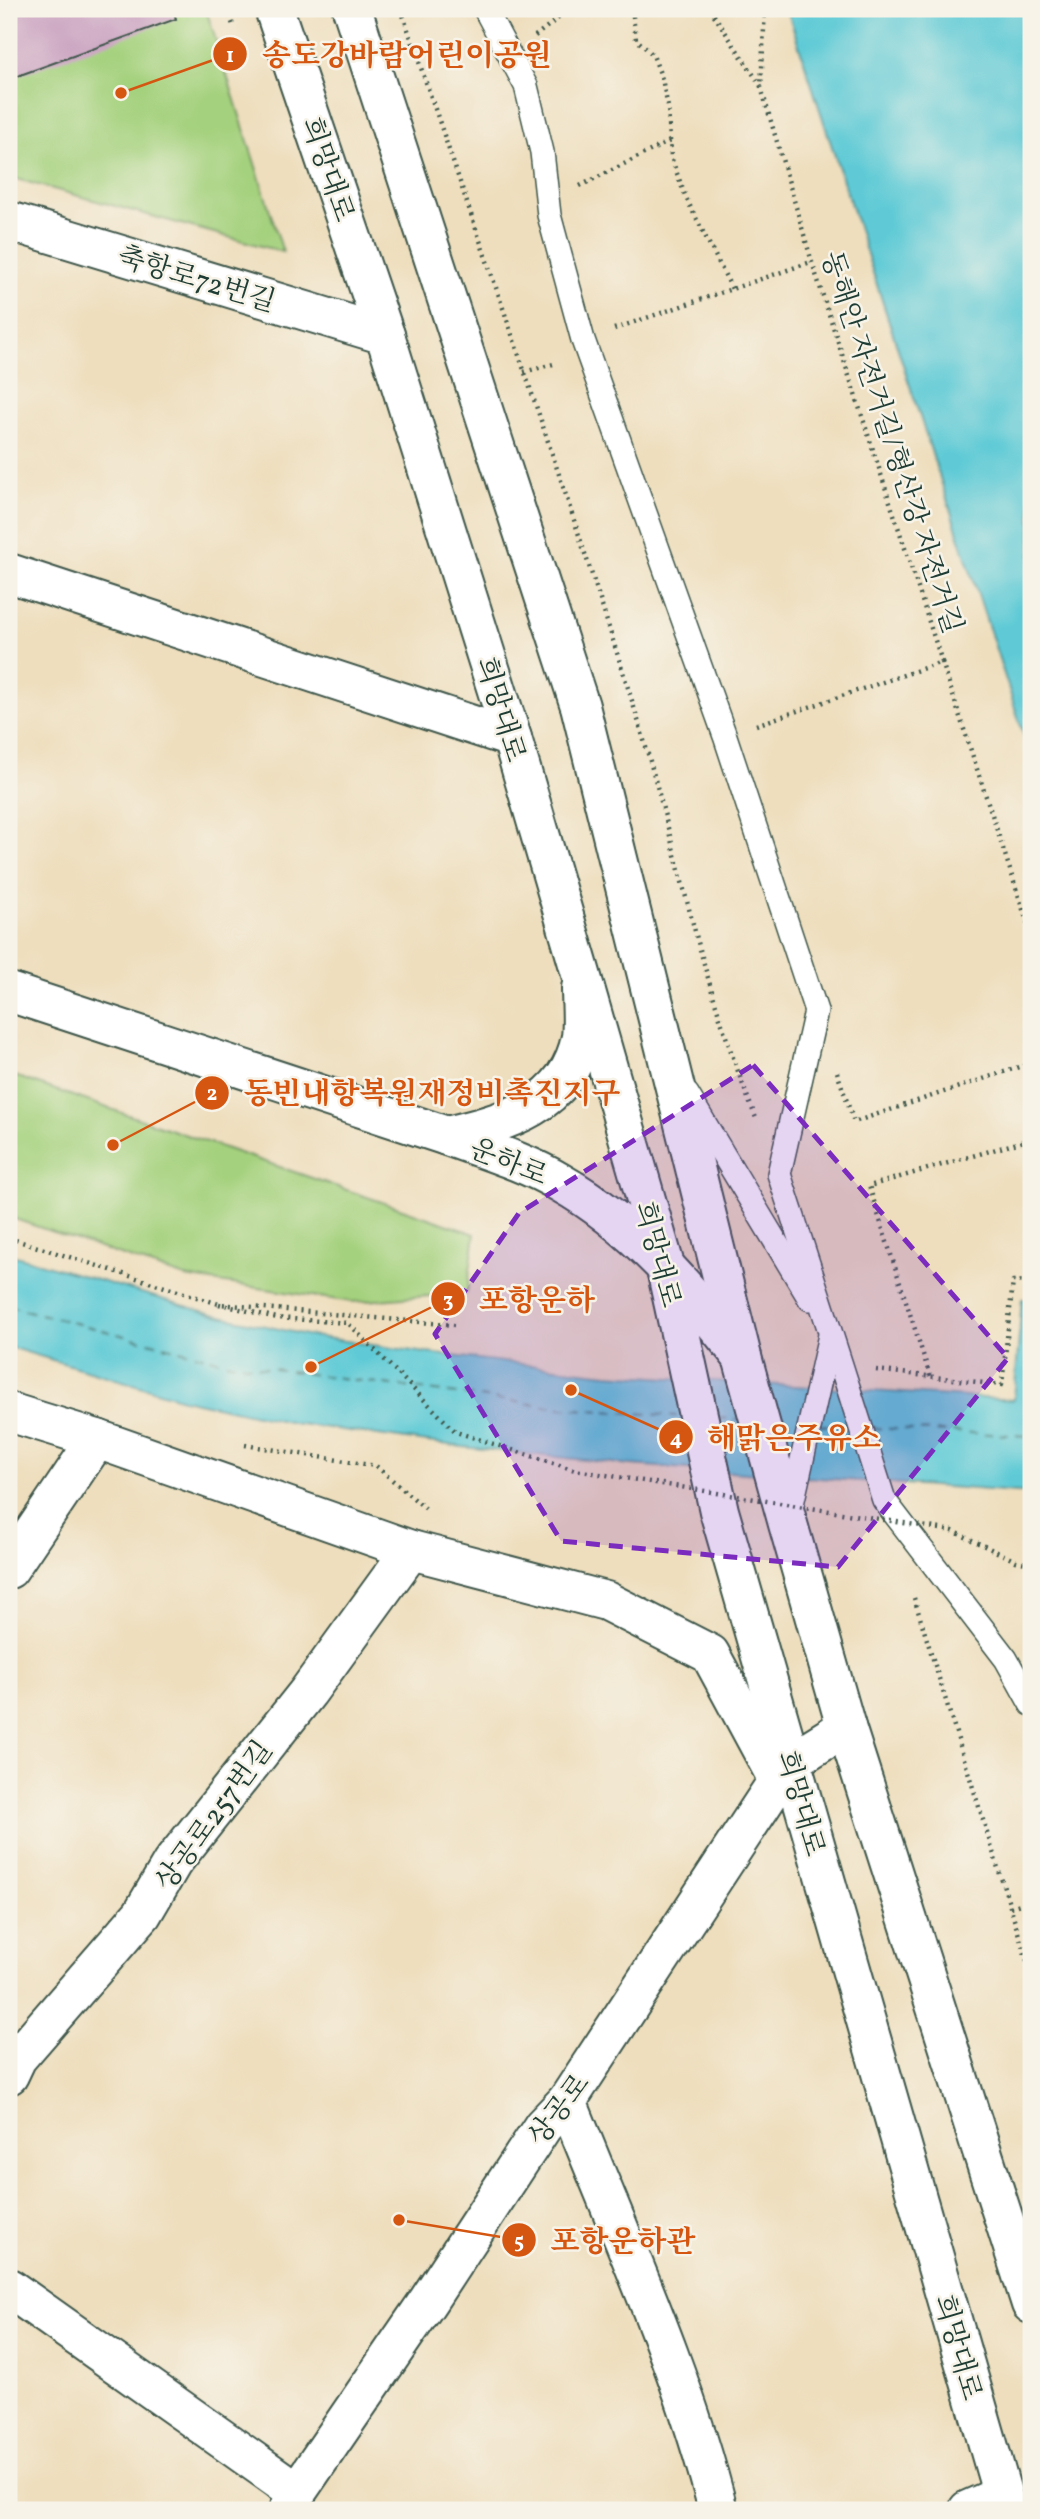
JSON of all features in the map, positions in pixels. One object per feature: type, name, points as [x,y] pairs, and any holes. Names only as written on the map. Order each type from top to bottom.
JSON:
[{"type":"main road","name":"희망대로","points":[[274,9],[385,335],[512,738],[666,1269],[719,1511],[784,1771],[992,2505]]},
{"type":"main road","name":"희망대로","points":[[352,9],[580,706],[742,1357],[788,1524],[846,1727],[1031,2304]]},
{"type":"main road","name":"축항로72번길","points":[[9,220],[385,335]]},
{"type":"main road","points":[[9,573],[512,738]]},
{"type":"main road","points":[[447,1136],[498,1124],[531,1110],[555,1090],[572,1065],[581,1035],[581,974]]},
{"type":"main road","name":"운하로","points":[[9,992],[447,1136],[512,1160],[568,1187],[625,1228],[666,1269],[742,1357]]},
{"type":"main road","points":[[9,1412],[97,1439],[411,1550],[606,1601],[710,1654],[784,1771]]},
{"type":"main road","points":[[9,1569],[97,1439]]},
{"type":"main road","name":"상공로257번길","points":[[9,2075],[17,2058],[142,1914],[172,1863],[308,1692],[411,1550]]},
{"type":"main road","name":"상공로","points":[[293,2501],[543,2126],[568,2101],[784,1771],[846,1727]]},
{"type":"main road","points":[[568,2101],[677,2381],[718,2510]]},
{"type":"main road","points":[[9,2288],[293,2501]]},
{"type":"lane","points":[[485,9],[526,86],[535,116],[547,202],[562,270],[583,340],[725,736],[816,1011],[779,1174],[888,1506]]},
{"type":"lane","points":[[669,1065],[830,1333],[788,1524]]},
{"type":"lane","points":[[901,1533],[1006,1659],[1031,1704]]},
{"type":"path","points":[[404,9],[404,16],[638,721],[739,1077],[779,1174]]},
{"type":"path","points":[[510,56],[570,9]]},
{"type":"path","points":[[632,9],[636,39],[653,55],[662,79],[671,157],[686,198],[732,289]]},
{"type":"path","points":[[710,9],[761,87]]},
{"type":"path","name":"동해안 자전거길/형산강 자전거길","points":[[725,736],[942,662],[812,262],[761,87],[765,9]]},
{"type":"path","points":[[547,202],[670,141]]},
{"type":"path","points":[[583,340],[812,262]]},
{"type":"path","points":[[942,662],[1031,934]]},
{"type":"path","points":[[816,1011],[854,1122],[1031,1063]]},
{"type":"path","points":[[930,1376],[869,1186],[1031,1139]]},
{"type":"path","points":[[9,1238],[219,1304],[277,1318],[348,1323],[456,1432],[562,1466],[953,1531],[1016,1561],[1031,1564]]},
{"type":"path","points":[[841,1365],[1002,1385],[1013,1280],[1031,1282]]},
{"type":"path","points":[[219,1304],[454,1325]]},
{"type":"path","points":[[888,1506],[901,1533]]},
{"type":"path","points":[[888,1506],[901,1533]]},
{"type":"path","points":[[913,1594],[1031,1974]]},
{"type":"path","points":[[1010,1907],[1031,1901]]},
{"type":"highlighted area","points":[[753,1065],[1008,1358],[838,1567],[561,1541],[435,1334],[519,1213]]},
{"type":"green space","points":[[9,9],[206,9],[283,252],[9,177]]},
{"type":"green space","points":[[9,1074],[475,1234],[467,1293],[352,1302],[185,1277],[9,1217]]},
{"type":"water","points":[[787,9],[1031,9],[1031,757]]},
{"type":"water","points":[[9,1254],[216,1315],[306,1335],[426,1353],[607,1374],[1014,1400],[1022,1299],[1031,1299],[1031,1493],[631,1465],[463,1447],[293,1423],[183,1399],[9,1347]]},
{"type":"building","points":[[9,9],[173,9],[176,19],[9,79]]},
{"type":"ferry route","points":[[9,1306],[230,1363],[560,1408],[677,1416]]},
{"type":"ferry route","points":[[718,1418],[740,1420]]},
{"type":"ferry route","points":[[781,1422],[800,1423]]},
{"type":"ferry route","points":[[819,1425],[849,1427]]},
{"type":"ferry route","points":[[872,1428],[1031,1436]]},
{"type":"place","name":"송도강바람어린이공원","points":[[121,93]]},
{"type":"place","name":"동빈내항복원재정비촉진지구","points":[[113,1145]]},
{"type":"place","name":"포항운하","points":[[311,1367]]},
{"type":"place","name":"해맑은주유소","points":[[571,1390]]},
{"type":"place","name":"포항운하관","points":[[399,2220]]}]
